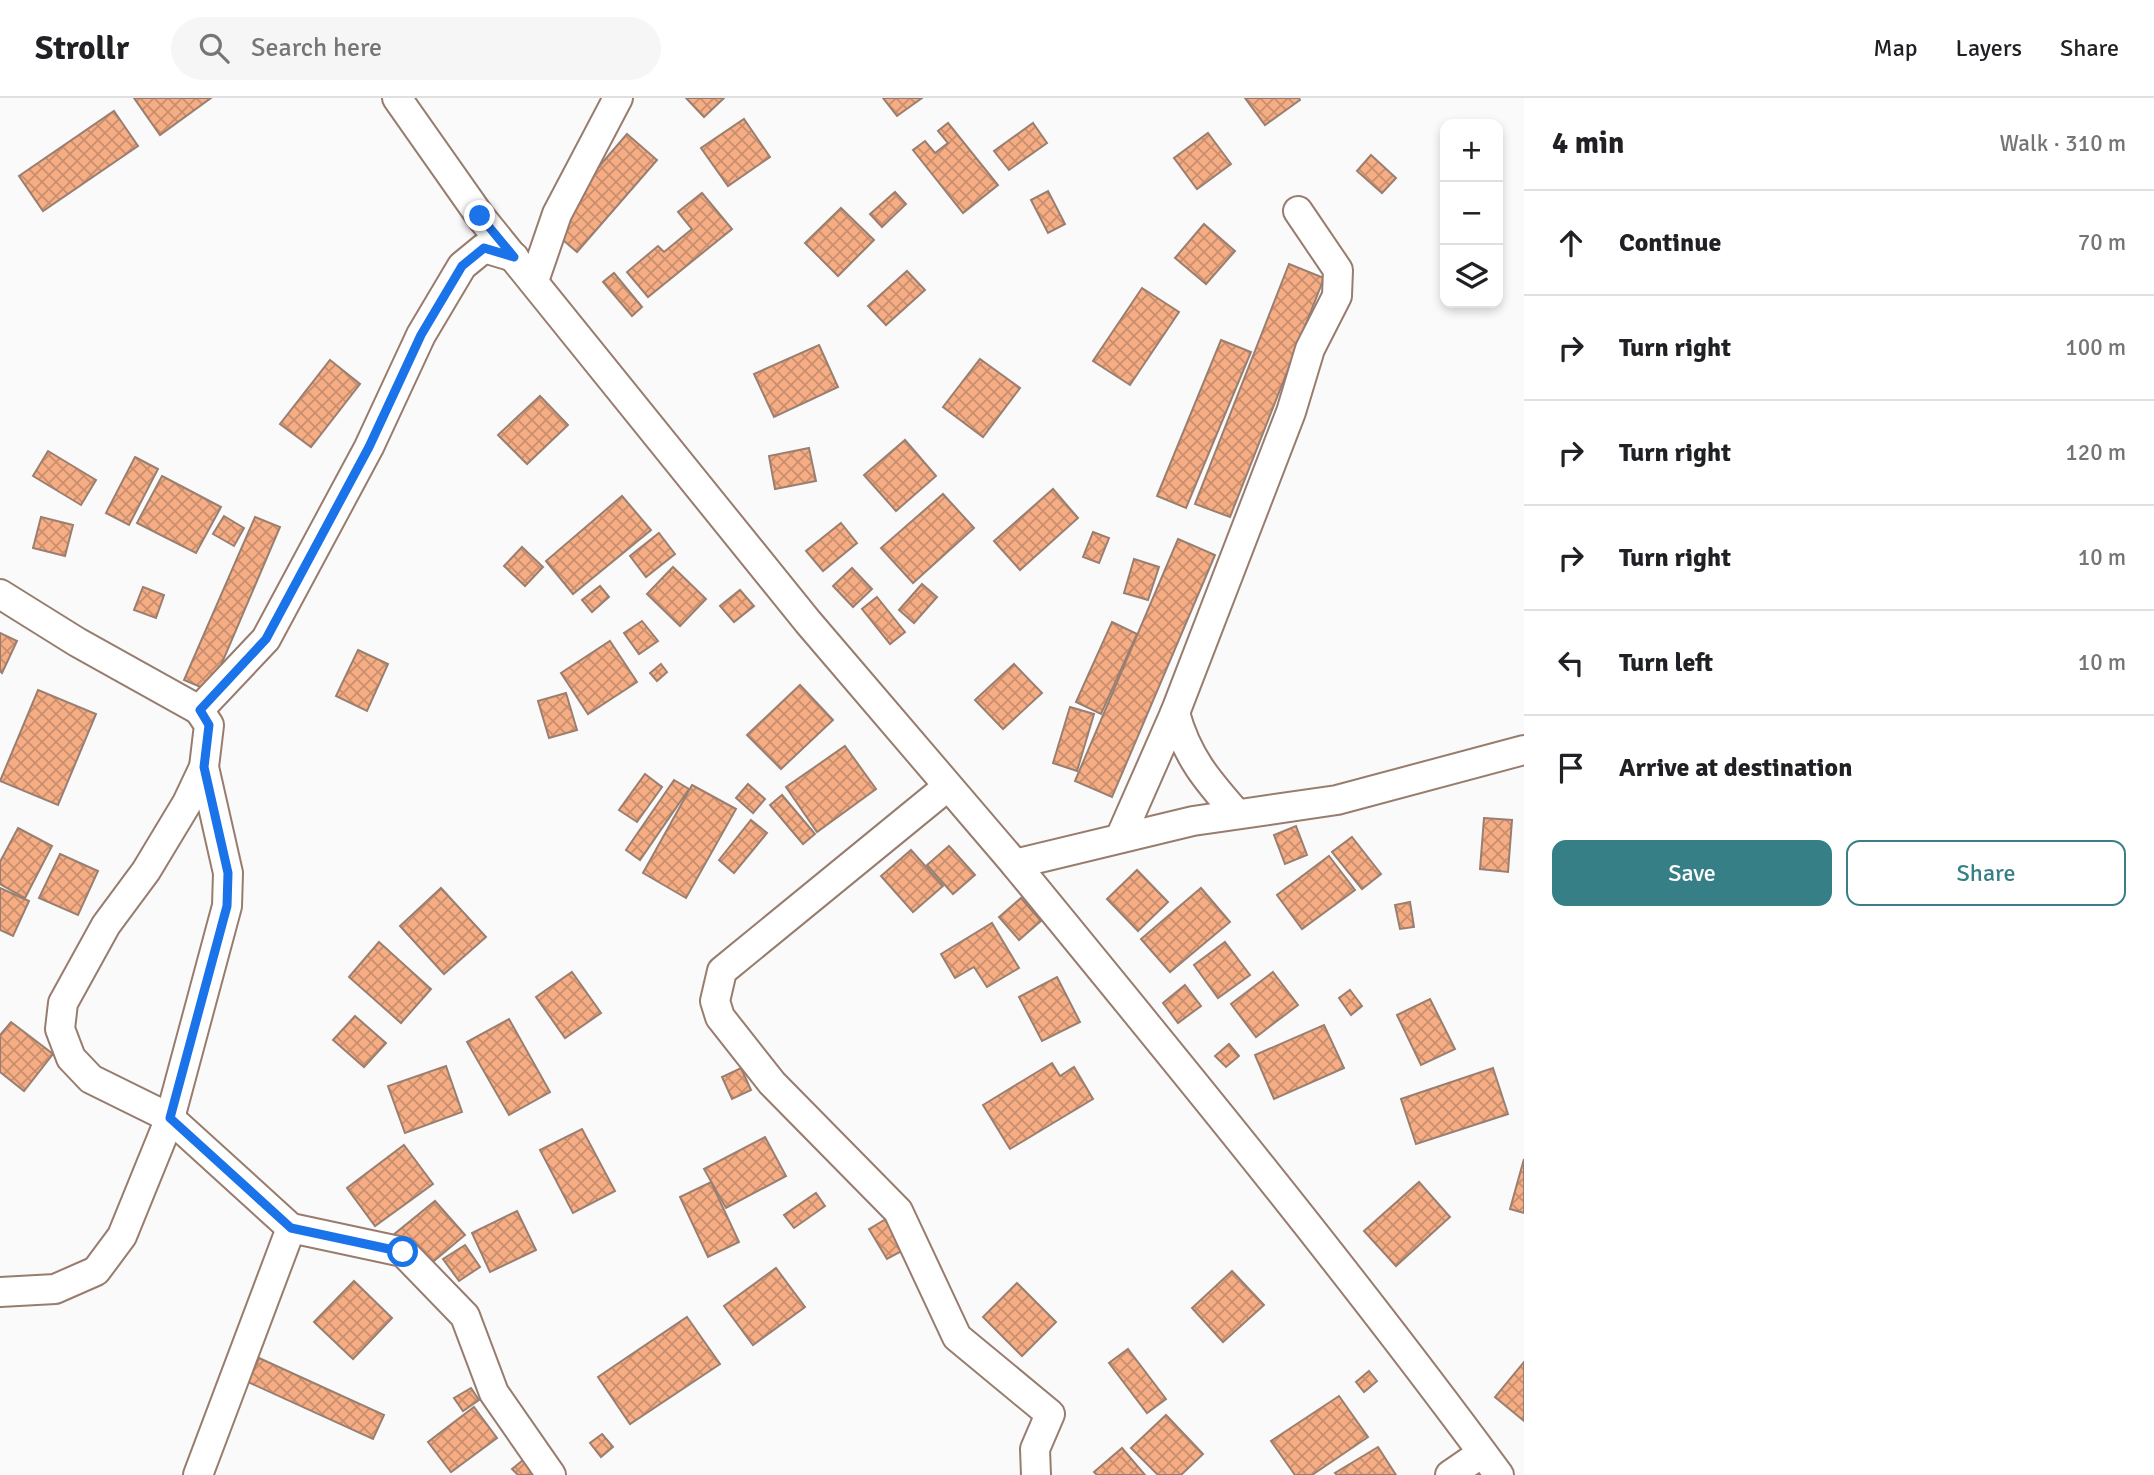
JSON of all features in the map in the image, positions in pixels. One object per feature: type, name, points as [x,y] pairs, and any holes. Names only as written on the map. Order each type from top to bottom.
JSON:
[{"type":"street","points":[[397,98],[480,216],[808,622],[1015,864],[1219,1112],[1428,1378],[1491,1464],[1450,1475]]},
{"type":"street","points":[[534,281],[567,193],[618,98]]},
{"type":"street","points":[[1120,838],[1175,713],[1291,412],[1310,349],[1337,296],[1338,270],[1298,211]]},
{"type":"street","points":[[200,710],[266,639],[369,447],[421,335],[462,266],[484,248],[514,257]]},
{"type":"street","points":[[0,594],[77,642],[200,710],[209,725],[204,767],[187,803],[146,871],[106,925],[64,1003],[60,1030],[71,1058],[91,1079],[170,1118],[291,1228],[403,1252],[465,1316],[494,1393],[551,1475]]},
{"type":"street","points":[[1175,713],[1183,744],[1204,777],[1236,813]]},
{"type":"street","points":[[1015,864],[1236,813],[1337,800],[1524,750]]},
{"type":"street","points":[[0,1292],[55,1289],[96,1271],[122,1236],[170,1118],[227,906],[228,873],[204,767]]},
{"type":"street","points":[[947,787],[722,971],[715,1001],[719,1017],[772,1083],[898,1211],[957,1337],[1050,1414],[1035,1448],[1036,1475]]},
{"type":"street","points":[[198,1475],[291,1228]]},
{"type":"building","points":[[134,98],[211,98],[160,135]]},
{"type":"building","points":[[686,98],[724,98],[704,117]]},
{"type":"building","points":[[883,98],[922,98],[897,116]]},
{"type":"building","points":[[1245,98],[1299,98],[1300,100],[1265,125]]},
{"type":"building","points":[[114,111],[138,146],[43,211],[19,176]]},
{"type":"building","points":[[744,119],[770,157],[728,186],[701,148]]},
{"type":"building","points":[[948,123],[998,185],[963,213],[913,150],[925,141],[935,153],[948,143],[938,131]]},
{"type":"building","points":[[1033,123],[1047,143],[1009,170],[994,151]]},
{"type":"building","points":[[1208,133],[1231,164],[1197,189],[1174,158]]},
{"type":"building","points":[[627,134],[657,160],[577,252],[556,234],[573,214],[565,206]]},
{"type":"building","points":[[1371,155],[1396,178],[1382,193],[1357,171]]},
{"type":"building","points":[[1048,191],[1065,224],[1048,233],[1031,200]]},
{"type":"building","points":[[895,192],[906,204],[882,227],[870,214]]},
{"type":"building","points":[[702,193],[732,229],[648,297],[627,272],[658,246],[664,252],[692,229],[678,212]]},
{"type":"building","points":[[841,208],[874,240],[838,276],[805,243]]},
{"type":"building","points":[[1204,224],[1235,251],[1206,284],[1175,258]]},
{"type":"building","points":[[1289,264],[1324,278],[1230,517],[1195,504]]},
{"type":"building","points":[[907,271],[925,290],[886,325],[868,306]]},
{"type":"building","points":[[614,273],[642,307],[632,316],[603,282]]},
{"type":"building","points":[[1142,288],[1179,312],[1130,385],[1093,361]]},
{"type":"building","points":[[1221,340],[1251,352],[1186,508],[1157,496]]},
{"type":"building","points":[[819,345],[838,387],[774,417],[754,374]]},
{"type":"building","points":[[980,359],[1020,388],[983,437],[943,407]]},
{"type":"building","points":[[330,360],[360,384],[311,447],[280,424]]},
{"type":"building","points":[[540,396],[568,425],[527,464],[498,435]]},
{"type":"building","points":[[905,440],[936,476],[896,511],[864,475]]},
{"type":"building","points":[[809,448],[816,481],[775,489],[769,456]]},
{"type":"building","points":[[48,451],[96,480],[81,505],[33,476]]},
{"type":"building","points":[[135,457],[158,469],[129,525],[106,513]]},
{"type":"building","points":[[162,476],[221,507],[196,553],[137,523]]},
{"type":"building","points":[[1053,489],[1078,518],[1020,570],[994,541]]},
{"type":"building","points":[[943,494],[974,528],[913,583],[881,548]]},
{"type":"building","points":[[622,496],[651,530],[573,594],[546,561]]},
{"type":"building","points":[[224,516],[244,528],[234,546],[213,534]]},
{"type":"building","points":[[41,517],[73,525],[65,556],[33,548]]},
{"type":"building","points":[[255,517],[280,527],[210,691],[184,680]]},
{"type":"building","points":[[841,523],[857,543],[823,571],[806,551]]},
{"type":"building","points":[[1093,532],[1109,538],[1099,563],[1083,557]]},
{"type":"building","points":[[659,533],[675,554],[646,577],[630,556]]},
{"type":"building","points":[[1178,539],[1215,555],[1112,797],[1075,781]]},
{"type":"building","points":[[522,547],[543,567],[525,586],[504,566]]},
{"type":"building","points":[[1134,559],[1159,567],[1148,600],[1124,593]]},
{"type":"building","points":[[673,567],[706,599],[680,626],[647,594]]},
{"type":"building","points":[[852,568],[872,589],[853,607],[833,586]]},
{"type":"building","points":[[922,584],[937,597],[914,623],[899,610]]},
{"type":"building","points":[[600,586],[609,597],[592,612],[582,600]]},
{"type":"building","points":[[143,587],[164,595],[156,618],[134,610]]},
{"type":"building","points":[[740,590],[754,606],[734,622],[720,606]]},
{"type":"building","points":[[877,597],[905,632],[890,644],[862,609]]},
{"type":"building","points":[[642,621],[658,641],[639,654],[624,633]]},
{"type":"building","points":[[1112,622],[1137,634],[1101,714],[1076,702]]},
{"type":"building","points":[[0,633],[17,641],[2,673],[0,671]]},
{"type":"building","points":[[610,641],[637,682],[588,714],[561,673]]},
{"type":"building","points":[[358,650],[388,664],[367,711],[336,696]]},
{"type":"building","points":[[661,664],[667,672],[657,681],[650,673]]},
{"type":"building","points":[[1014,664],[1042,693],[1003,729],[975,700]]},
{"type":"building","points":[[800,685],[833,720],[781,769],[747,735]]},
{"type":"building","points":[[38,690],[96,714],[58,805],[0,781]]},
{"type":"building","points":[[566,693],[577,730],[549,738],[538,701]]},
{"type":"building","points":[[1070,707],[1094,714],[1077,771],[1053,763]]},
{"type":"building","points":[[845,746],[876,789],[817,832],[786,787]]},
{"type":"building","points":[[645,774],[662,787],[637,822],[619,810]]},
{"type":"building","points":[[674,780],[689,789],[640,860],[626,850]]},
{"type":"building","points":[[748,784],[765,799],[753,813],[736,798]]},
{"type":"building","points":[[692,785],[736,809],[686,898],[643,873]]},
{"type":"building","points":[[782,795],[815,834],[803,844],[770,805]]},
{"type":"building","points":[[1484,818],[1512,820],[1508,872],[1480,869]]},
{"type":"building","points":[[751,820],[767,833],[734,873],[719,860]]},
{"type":"building","points":[[1296,826],[1307,855],[1285,864],[1274,835]]},
{"type":"building","points":[[18,828],[52,846],[25,898],[0,884],[0,862]]},
{"type":"building","points":[[1352,837],[1381,874],[1362,889],[1332,852]]},
{"type":"building","points":[[949,846],[975,875],[953,894],[927,865]]},
{"type":"building","points":[[911,850],[943,886],[913,912],[881,876]]},
{"type":"building","points":[[60,854],[98,871],[78,915],[39,898]]},
{"type":"building","points":[[1329,856],[1355,890],[1302,929],[1277,895]]},
{"type":"building","points":[[1137,870],[1168,902],[1138,931],[1107,899]]},
{"type":"building","points":[[0,888],[29,901],[13,936],[0,930]]},
{"type":"building","points":[[441,888],[486,937],[444,974],[400,926]]},
{"type":"building","points":[[1201,888],[1230,922],[1170,972],[1141,939]]},
{"type":"building","points":[[1021,898],[1041,921],[1019,940],[999,917]]},
{"type":"building","points":[[1410,902],[1414,927],[1400,929],[1395,905]]},
{"type":"building","points":[[992,923],[1019,968],[987,987],[974,967],[955,978],[941,954]]},
{"type":"building","points":[[379,942],[431,989],[401,1023],[349,977]]},
{"type":"building","points":[[1225,942],[1250,975],[1218,998],[1194,965]]},
{"type":"building","points":[[572,972],[601,1013],[565,1038],[536,997]]},
{"type":"building","points":[[1273,972],[1298,1005],[1256,1037],[1231,1004]]},
{"type":"building","points":[[1057,977],[1080,1022],[1042,1041],[1019,997]]},
{"type":"building","points":[[1185,985],[1201,1006],[1178,1023],[1163,1003]]},
{"type":"building","points":[[1350,990],[1362,1006],[1351,1015],[1339,998]]},
{"type":"building","points":[[1430,999],[1455,1049],[1421,1065],[1397,1015]]},
{"type":"building","points":[[355,1016],[386,1043],[364,1067],[333,1040]]},
{"type":"building","points":[[509,1019],[550,1092],[509,1115],[467,1042]]},
{"type":"building","points":[[11,1022],[53,1054],[24,1091],[0,1072],[0,1035]]},
{"type":"building","points":[[1324,1025],[1344,1068],[1274,1099],[1255,1055]]},
{"type":"building","points":[[1229,1044],[1239,1056],[1226,1067],[1215,1056]]},
{"type":"building","points":[[1052,1063],[1060,1076],[1074,1067],[1093,1099],[1010,1149],[983,1105]]},
{"type":"building","points":[[446,1066],[462,1112],[405,1133],[388,1086]]},
{"type":"building","points":[[741,1068],[751,1090],[732,1099],[722,1077]]},
{"type":"building","points":[[1493,1068],[1508,1114],[1416,1144],[1401,1099]]},
{"type":"building","points":[[582,1129],[615,1191],[573,1213],[540,1150]]},
{"type":"building","points":[[765,1137],[786,1176],[726,1208],[704,1169]]},
{"type":"building","points":[[404,1145],[433,1184],[375,1226],[347,1188]]},
{"type":"building","points":[[1524,1159],[1524,1213],[1510,1209]]},
{"type":"building","points":[[711,1182],[739,1242],[708,1257],[680,1197]]},
{"type":"building","points":[[1419,1182],[1450,1217],[1396,1266],[1364,1231]]},
{"type":"building","points":[[816,1193],[825,1206],[794,1228],[784,1215]]},
{"type":"building","points":[[435,1201],[465,1235],[422,1271],[392,1236]]},
{"type":"building","points":[[517,1211],[536,1250],[490,1272],[472,1233]]},
{"type":"building","points":[[891,1216],[909,1247],[887,1259],[869,1229]]},
{"type":"building","points":[[465,1245],[480,1267],[459,1281],[443,1259]]},
{"type":"building","points":[[776,1268],[805,1307],[753,1345],[724,1306]]},
{"type":"building","points":[[1232,1271],[1264,1305],[1223,1342],[1192,1308]]},
{"type":"building","points":[[354,1281],[392,1318],[353,1359],[314,1322]]},
{"type":"building","points":[[1017,1283],[1056,1322],[1022,1356],[983,1317]]},
{"type":"building","points":[[687,1317],[720,1364],[630,1424],[598,1377]]},
{"type":"building","points":[[1128,1349],[1166,1399],[1147,1413],[1109,1363]]},
{"type":"building","points":[[259,1358],[384,1415],[373,1439],[248,1382]]},
{"type":"building","points":[[1524,1362],[1524,1421],[1495,1397]]},
{"type":"building","points":[[1369,1371],[1377,1381],[1364,1392],[1356,1382]]},
{"type":"building","points":[[471,1388],[479,1400],[463,1411],[454,1398]]},
{"type":"building","points":[[1339,1396],[1368,1437],[1312,1475],[1295,1475],[1271,1441]]},
{"type":"building","points":[[474,1407],[497,1438],[451,1472],[428,1442]]},
{"type":"building","points":[[1166,1415],[1203,1454],[1181,1475],[1158,1475],[1131,1448]]},
{"type":"building","points":[[602,1434],[613,1447],[601,1457],[590,1443]]},
{"type":"building","points":[[1378,1447],[1396,1475],[1335,1473]]},
{"type":"building","points":[[1122,1448],[1145,1475],[1097,1475],[1094,1472]]},
{"type":"building","points":[[529,1455],[538,1475],[518,1475],[512,1469]]},
{"type":"route","points":[[403,1252],[291,1228],[170,1118],[206,993],[227,906],[228,873],[212,813],[204,767],[209,725],[200,710],[266,639],[369,447],[421,335],[462,266],[484,248],[514,257],[480,216]]}]
